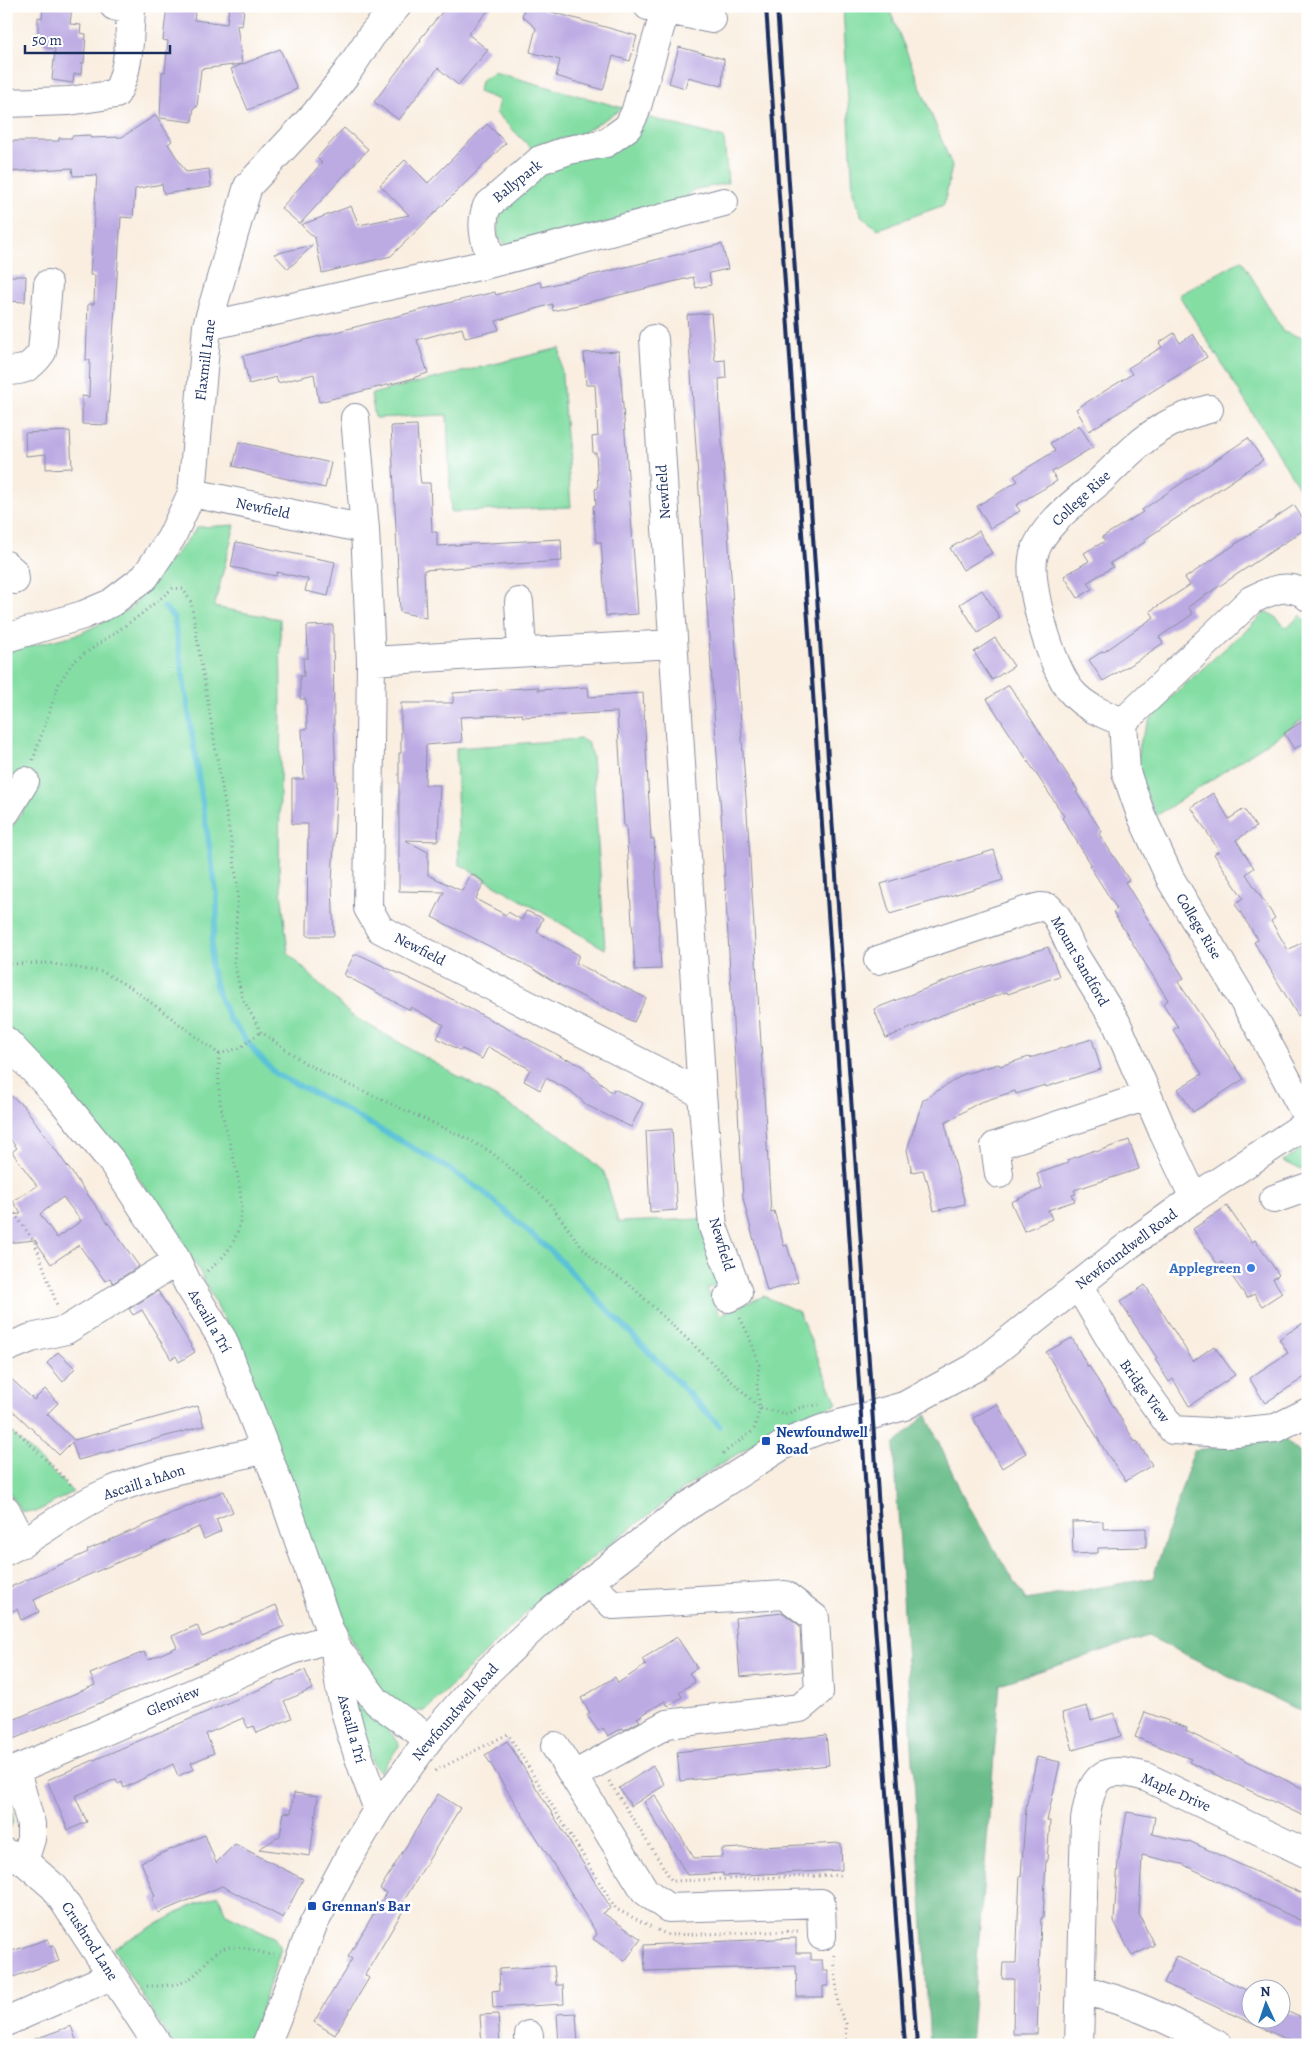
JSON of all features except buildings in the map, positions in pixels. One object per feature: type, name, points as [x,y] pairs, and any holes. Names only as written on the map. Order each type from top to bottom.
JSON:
[{"type":"street","points":[[6,103],[69,100],[116,94],[124,80],[128,56],[131,10],[114,6]]},
{"type":"street","name":"Flaxmill Lane","points":[[6,638],[83,615],[111,603],[145,577],[171,538],[192,493],[207,326],[248,186],[316,113],[346,74],[372,35],[397,6]]},
{"type":"street","name":"Ballypark","points":[[492,262],[483,231],[483,217],[487,206],[540,160],[569,150],[606,143],[628,127],[635,113],[656,9],[712,19]]},
{"type":"street","points":[[207,326],[492,262],[724,202]]},
{"type":"street","points":[[6,371],[23,371],[42,352],[48,284]]},
{"type":"street","name":"Newfield","points":[[654,339],[702,1094],[713,1227],[738,1293],[728,1298]]},
{"type":"street","name":"College Rise","points":[[1209,409],[1186,416],[1144,439],[1068,509],[1044,534],[1034,554],[1033,580],[1042,623],[1057,669],[1071,692],[1097,712],[1123,722],[1126,772],[1145,823],[1171,880],[1258,1024],[1308,1120]]},
{"type":"street","name":"Newfield","points":[[355,418],[365,529],[371,660],[368,908],[380,929],[702,1094]]},
{"type":"street","name":"Newfield","points":[[192,493],[365,529]]},
{"type":"street","points":[[1123,722],[1251,600],[1272,589],[1285,588],[1306,591]]},
{"type":"street","points":[[519,602],[522,652]]},
{"type":"street","points":[[371,660],[673,644]]},
{"type":"street","points":[[6,812],[25,782]]},
{"type":"street","name":"Mount Sandford","points":[[878,960],[1040,907],[1049,908],[1057,917],[1074,954],[1116,1022],[1147,1096],[1194,1198]]},
{"type":"street","name":"Ascaill a Trí","points":[[6,1040],[60,1098],[113,1163],[223,1340],[265,1449],[334,1642],[336,1666],[356,1754],[378,1809]]},
{"type":"street","points":[[999,1174],[995,1146],[1147,1096]]},
{"type":"street","name":"Newfoundwell Road","points":[[266,2045],[313,1925],[378,1809],[428,1739],[488,1671],[550,1612],[688,1506],[788,1442],[822,1429],[904,1406],[974,1368],[1129,1245],[1194,1198],[1308,1123]]},
{"type":"street","points":[[1274,1199],[1308,1187]]},
{"type":"street","points":[[6,1348],[31,1338],[66,1330],[183,1273]]},
{"type":"street","name":"Bridge View","points":[[1078,1285],[1122,1359],[1173,1430],[1226,1433],[1276,1428],[1308,1412]]},
{"type":"street","name":"Ascaill a hAon","points":[[15,1547],[69,1512],[106,1493],[147,1479],[265,1449]]},
{"type":"street","points":[[6,1510],[15,1547]]},
{"type":"street","points":[[574,1775],[667,1724],[800,1708],[819,1692],[815,1618],[785,1595],[613,1605],[588,1583]]},
{"type":"street","name":"Ascaill a Trí","points":[[334,1642],[377,1702],[428,1739]]},
{"type":"street","name":"Glenview","points":[[15,1857],[31,1839],[31,1824],[11,1772],[290,1651],[334,1642]]},
{"type":"street","points":[[555,1746],[645,1890],[668,1908],[821,1903],[828,1945]]},
{"type":"street","name":"Maple Drive","points":[[1080,2045],[1086,1820],[1089,1795],[1096,1783],[1107,1773],[1124,1771],[1146,1777],[1308,1854]]},
{"type":"street","name":"Crushrod Lane","points":[[15,1857],[55,1888],[158,2045]]},
{"type":"street","points":[[6,2022],[115,1981]]},
{"type":"street","points":[[1082,1988],[1099,1996],[1133,2005],[1218,2045]]},
{"type":"path","points":[[25,782],[59,683],[74,660],[139,616],[173,588],[184,589],[190,602],[238,890],[234,962],[242,997],[261,1032],[306,1063],[492,1152],[547,1200],[581,1246],[598,1264],[629,1284],[760,1408],[787,1414],[802,1407],[819,1404],[822,1429]]},
{"type":"path","points":[[6,964],[46,962],[103,972],[133,989],[219,1054]]},
{"type":"path","points":[[219,1054],[240,1048],[261,1032]]},
{"type":"path","points":[[183,1273],[214,1265],[230,1249],[239,1230],[242,1211],[241,1193],[220,1101],[219,1054]]},
{"type":"path","points":[[6,1201],[35,1243],[66,1330]]},
{"type":"path","points":[[716,1460],[754,1430],[760,1408],[757,1386],[759,1365],[749,1336],[728,1298]]},
{"type":"path","points":[[6,1420],[88,1502]]},
{"type":"path","points":[[406,1770],[429,1774],[508,1734],[533,1773]]},
{"type":"path","points":[[604,1773],[672,1881],[841,1875]]},
{"type":"path","points":[[828,1945],[838,2007],[846,2024],[847,2045]]},
{"type":"path","points":[[115,1981],[174,1984],[190,1979],[213,1955],[222,1949],[232,1947],[300,1960]]},
{"type":"green space","points":[[843,6],[888,6],[952,166],[944,205],[878,229],[862,217],[853,192]]},
{"type":"green space","points":[[494,72],[623,108],[584,132],[531,148],[496,113],[499,100],[478,92],[482,79]]},
{"type":"green space","points":[[647,117],[724,138],[728,183],[692,190],[684,202],[511,248],[497,237],[501,207],[542,169]]},
{"type":"green space","points":[[1242,260],[1283,332],[1308,339],[1308,502],[1179,295]]},
{"type":"green space","points":[[560,348],[571,507],[451,512],[447,415],[375,418],[371,394]]},
{"type":"green space","points":[[235,525],[214,607],[280,619],[279,871],[288,953],[351,1015],[561,1135],[604,1172],[618,1222],[701,1219],[710,1262],[721,1283],[707,1289],[720,1315],[764,1296],[799,1312],[837,1404],[768,1435],[700,1477],[616,1539],[534,1605],[425,1711],[401,1712],[380,1689],[349,1634],[300,1515],[232,1336],[198,1268],[128,1162],[6,1030],[6,837],[39,785],[34,773],[6,795],[6,652],[79,634],[130,609],[198,527]]},
{"type":"green space","points":[[1266,612],[1273,615],[1287,628],[1301,615],[1308,626],[1308,716],[1156,816],[1137,773],[1139,744],[1150,720],[1173,695]]},
{"type":"green space","points":[[581,739],[588,743],[592,756],[605,949],[459,864],[456,748]]},
{"type":"green space","points":[[1308,1145],[1308,1173],[1283,1161]]},
{"type":"green space","points":[[926,1414],[966,1503],[1026,1600],[1153,1578],[1194,1450],[1284,1439],[1308,1460],[1308,1715],[1148,1636],[1000,1684],[970,2045],[930,2045],[894,1445]]},
{"type":"green space","points":[[6,1427],[73,1492],[36,1512],[21,1511],[6,1487]]},
{"type":"green space","points":[[341,1664],[365,1702],[399,1743],[399,1746],[380,1772],[372,1764]]},
{"type":"green space","points":[[6,1798],[11,1807],[13,1821],[6,1834]]},
{"type":"green space","points":[[218,1895],[226,1914],[274,1937],[281,1948],[250,2045],[173,2045],[113,1948],[189,1907]]},
{"type":"waterway","points":[[164,607],[174,618],[217,896],[217,915],[212,940],[211,968],[218,993],[229,1018],[256,1053],[276,1074],[335,1104],[438,1162],[481,1190],[553,1253],[720,1426]]},
{"type":"railway","points":[[766,6],[870,1554],[905,2045]]},
{"type":"railway","points":[[777,6],[917,2045]]},
{"type":"place","name":"Applegreen","points":[[1251,1268]]},
{"type":"place","name":"Newfoundwell Road","points":[[766,1441]]},
{"type":"place","name":"Grennan's Bar","points":[[312,1906]]}]
